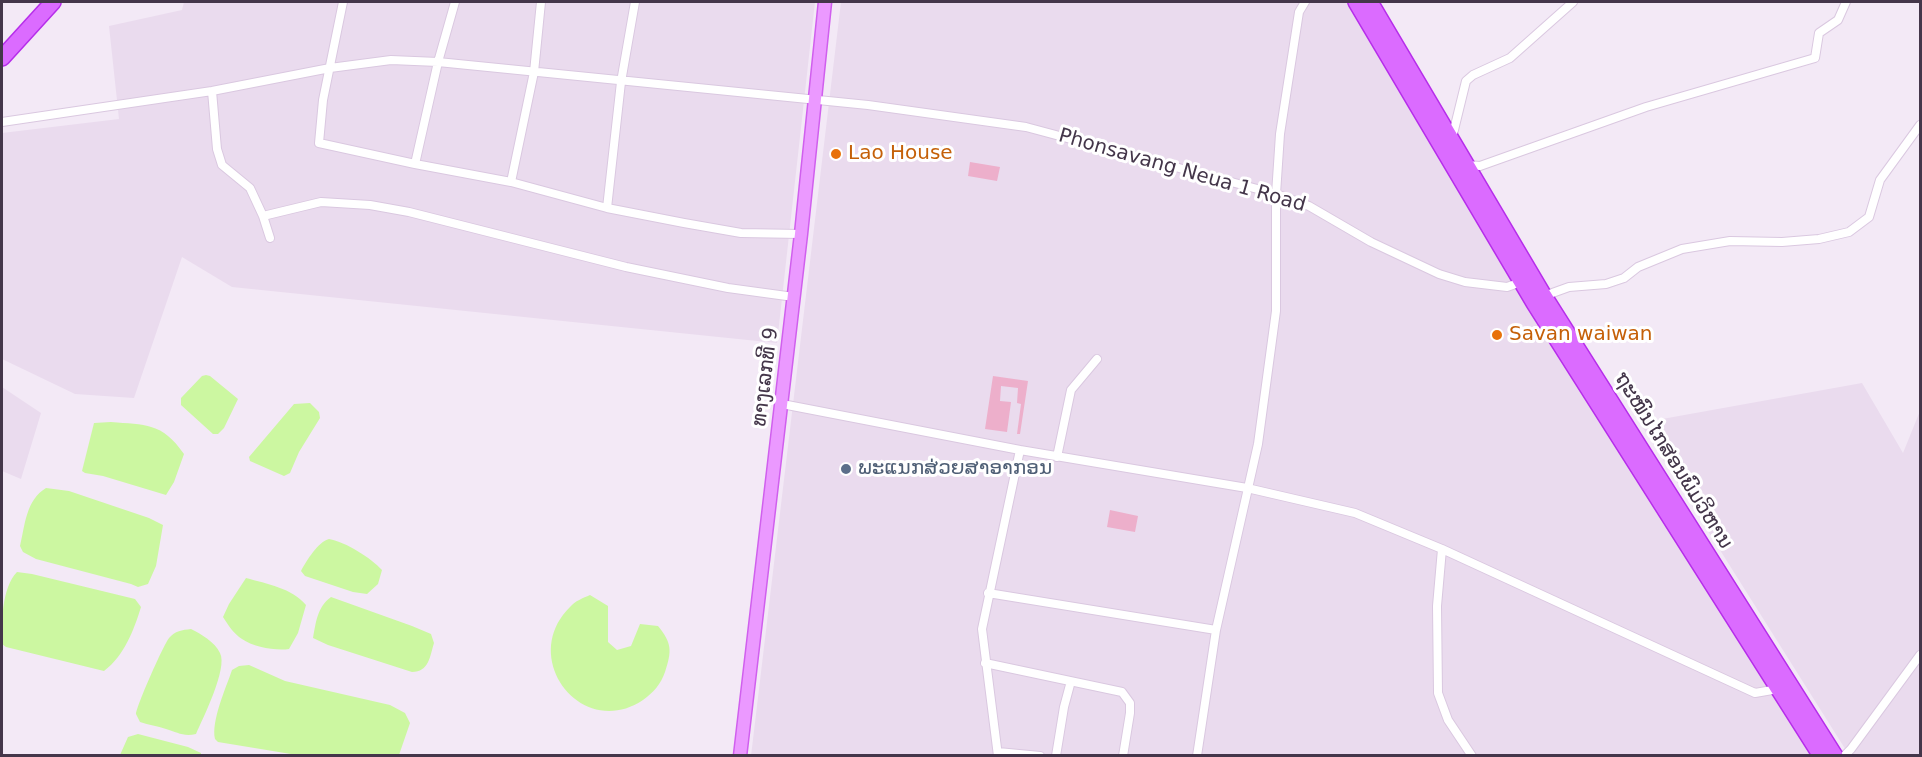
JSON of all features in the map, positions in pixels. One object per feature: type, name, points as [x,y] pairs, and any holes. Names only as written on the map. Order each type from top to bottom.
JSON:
[{"type":"highway","points":[[2,58],[53,2]]},
{"type":"highway","name":"ຖະໜົນໄກສອນພົມວິຫານ","points":[[1356,2],[1821,756]]},
{"type":"highway","name":"ຖະໜົນໄກສອນພົມວິຫານ","points":[[1370,2],[1465,165],[1527,279],[1544,296],[1835,756]]},
{"type":"main road","name":"ທາງເລກທີ 9","points":[[740,756],[782,404],[825,2]]},
{"type":"street","points":[[343,2],[323,100],[319,143],[511,182],[607,208],[741,233],[801,234]]},
{"type":"street","points":[[415,164],[438,62],[455,2]]},
{"type":"street","points":[[511,182],[534,72],[542,2]]},
{"type":"street","points":[[607,208],[621,82],[636,2]]},
{"type":"street","points":[[1197,756],[1216,630],[1258,444],[1276,311],[1276,194],[1280,134],[1293,43],[1299,12],[1305,2]]},
{"type":"street","points":[[1451,141],[1466,81],[1473,75],[1510,58],[1573,2]]},
{"type":"street","points":[[1465,165],[1480,166],[1646,107],[1815,58],[1819,33],[1838,21],[1846,2]]},
{"type":"street","name":"Phonsavang Neua 1 Road","points":[[2,121],[212,90],[330,68],[391,60],[438,62],[868,105],[1026,127],[1276,194],[1309,206],[1371,242],[1439,274],[1465,282],[1507,287],[1527,279]]},
{"type":"street","points":[[212,90],[217,149],[222,165],[250,188],[270,238]]},
{"type":"street","points":[[1544,296],[1569,287],[1606,285],[1624,278],[1638,267],[1682,249],[1731,241],[1782,242],[1819,239],[1849,232],[1869,217],[1880,180],[1920,125]]},
{"type":"street","points":[[263,216],[321,202],[370,205],[410,212],[626,267],[728,288],[794,297]]},
{"type":"street","points":[[1057,457],[1071,390],[1097,359]]},
{"type":"street","points":[[782,404],[1057,457],[1247,488],[1356,513],[1442,549],[1755,693],[1778,689]]},
{"type":"street","points":[[1020,450],[982,629],[998,754],[1040,756]]},
{"type":"street","points":[[1442,549],[1437,606],[1438,693],[1448,720],[1472,756]]},
{"type":"street","points":[[988,593],[1216,630]]},
{"type":"street","points":[[1844,756],[1920,655]]},
{"type":"street","points":[[985,663],[1122,692],[1130,703],[1125,755]]},
{"type":"street","points":[[1056,756],[1064,706],[1071,681]]},
{"type":"shaded area","points":[[184,2],[815,2],[777,343],[232,287],[182,257],[134,398],[75,394],[2,359],[2,133],[119,119],[109,26],[182,10]]},
{"type":"shaded area","points":[[841,2],[1349,2],[1464,194],[1811,755],[751,756]]},
{"type":"shaded area","points":[[970,162],[1000,167],[997,181],[968,176]]},
{"type":"shaded area","points":[[206,375],[238,399],[224,428],[218,434],[213,434],[181,405],[181,398],[202,376]]},
{"type":"shaded area","points":[[993,376],[1028,381],[1020,434],[1017,434],[1021,404],[1017,403],[1018,388],[1001,386],[1000,401],[1011,402],[1007,432],[985,429]]},
{"type":"shaded area","points":[[1862,383],[1903,453],[1920,411],[1920,755],[1849,755],[1640,423]]},
{"type":"shaded area","points":[[2,387],[41,413],[21,479],[2,471]]},
{"type":"shaded area","points":[[310,403],[319,412],[320,418],[299,452],[290,473],[284,476],[250,461],[249,457],[294,404]]},
{"type":"shaded area","points":[[111,422],[152,427],[168,436],[184,454],[174,482],[166,495],[82,471],[94,423]]},
{"type":"shaded area","points":[[46,488],[69,491],[149,518],[163,525],[156,566],[148,584],[138,587],[36,559],[23,552],[20,546],[27,514],[34,499]]},
{"type":"shaded area","points":[[1110,510],[1138,516],[1135,532],[1107,527]]},
{"type":"shaded area","points":[[329,539],[358,551],[382,570],[378,584],[367,594],[353,592],[305,576],[301,571],[317,548]]},
{"type":"shaded area","points":[[17,572],[135,599],[141,607],[135,625],[123,650],[111,665],[104,671],[6,647],[2,644],[5,596]]},
{"type":"shaded area","points":[[246,578],[294,594],[306,605],[298,633],[289,649],[265,648],[247,642],[234,632],[223,617]]},
{"type":"shaded area","points":[[590,595],[608,606],[608,642],[617,650],[631,646],[640,624],[658,626],[668,642],[669,658],[659,684],[643,700],[620,710],[599,710],[579,702],[564,688],[554,670],[551,649],[556,627],[572,605]]},
{"type":"shaded area","points":[[331,597],[431,634],[434,643],[425,666],[412,672],[313,638],[320,610]]},
{"type":"shaded area","points":[[191,629],[215,645],[222,660],[214,693],[196,734],[184,735],[140,722],[136,714],[169,638],[176,632]]},
{"type":"shaded area","points":[[249,665],[285,681],[390,705],[405,713],[410,723],[399,755],[297,755],[218,742],[215,739],[215,723],[232,670],[239,666]]},
{"type":"shaded area","points":[[138,734],[188,747],[201,755],[120,755],[128,737]]},
{"type":"place","name":"Lao House","points":[[836,154]]},
{"type":"place","name":"Savan waiwan","points":[[1497,335]]},
{"type":"place","name":"ພະແນກສ່ວຍສາອາກອນ","points":[[846,469]]}]
